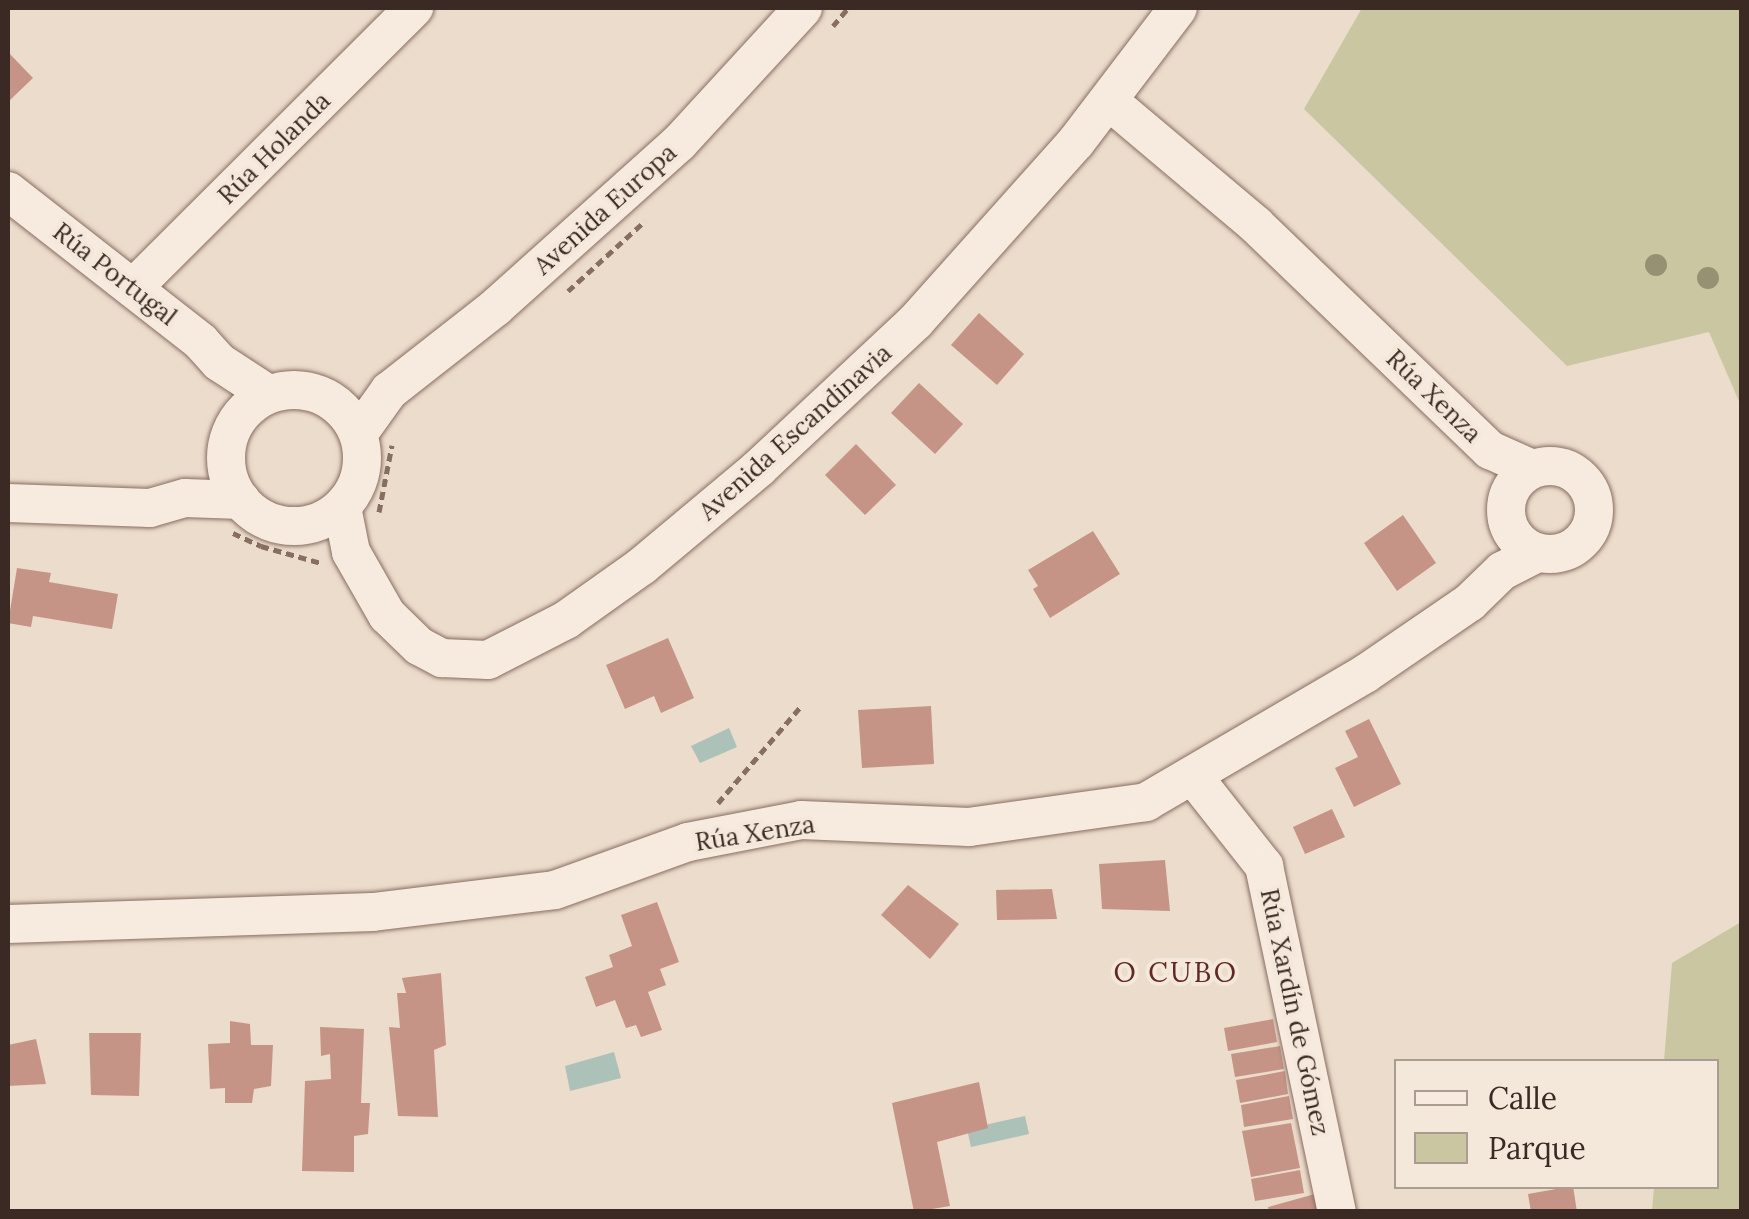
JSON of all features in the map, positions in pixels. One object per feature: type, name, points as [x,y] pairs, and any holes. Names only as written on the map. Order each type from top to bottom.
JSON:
[{"type":"street","name":"Rúa Holanda","points":[[133,288],[413,8]]},
{"type":"street","name":"Avenida Europa","points":[[348,418],[496,307],[650,169],[804,8]]},
{"type":"street","name":"Avenida Escandinavia","points":[[328,515],[341,561],[418,646],[442,658],[488,660],[566,620],[642,566],[746,480],[916,322],[1110,101],[1178,8]]},
{"type":"street","name":"Rúa Xenza","points":[[8,924],[373,912],[555,890],[688,842],[802,820],[969,826],[1090,813],[1146,802],[1365,674],[1470,602],[1518,553],[1568,550],[1590,529],[1593,499],[1576,474],[1547,466],[1521,481],[1256,225],[1110,101]]},
{"type":"street","name":"Rúa Portugal","points":[[8,191],[133,288],[219,362],[254,405]]},
{"type":"street","points":[[185,498],[235,516],[252,512],[282,525],[328,515],[359,480],[363,464],[348,418],[304,390],[254,405],[231,431],[226,462],[235,516]]},
{"type":"street","points":[[8,503],[150,508],[185,498],[226,462]]},
{"type":"street","points":[[1518,553],[1506,515],[1521,481]]},
{"type":"street","name":"Rúa Xardín de Gómez","points":[[1192,776],[1264,866],[1337,1212]]},
{"type":"path","points":[[235,516],[261,546],[341,561]]},
{"type":"path","points":[[688,842],[801,706]]},
{"type":"green space","points":[[1362,8],[1741,8],[1741,406],[1709,332],[1567,366],[1304,109]]},
{"type":"green space","points":[[1741,922],[1741,1211],[1652,1211],[1654,1189],[1719,1189],[1719,1059],[1664,1059],[1672,963]]},
{"type":"shaded area","points":[[729,728],[737,747],[700,763],[691,746]]},
{"type":"shaded area","points":[[614,1052],[621,1078],[570,1091],[565,1066]]},
{"type":"shaded area","points":[[1025,1116],[1029,1134],[971,1147],[967,1129]]},
{"type":"building","points":[[8,52],[33,78],[8,102]]},
{"type":"building","points":[[979,313],[1024,354],[997,385],[951,345]]},
{"type":"building","points":[[919,383],[963,424],[935,454],[891,413]]},
{"type":"building","points":[[856,444],[896,485],[865,515],[825,475]]},
{"type":"building","points":[[1403,515],[1436,563],[1397,591],[1364,543]]},
{"type":"building","points":[[1093,531],[1120,574],[1050,618],[1033,589],[1038,586],[1028,570]]},
{"type":"building","points":[[17,568],[51,573],[49,582],[118,594],[112,629],[33,616],[31,627],[8,623]]},
{"type":"building","points":[[668,638],[694,698],[661,713],[654,696],[625,709],[606,665]]},
{"type":"building","points":[[931,706],[934,764],[862,768],[858,710]]},
{"type":"building","points":[[1369,719],[1401,784],[1354,807],[1335,768],[1358,757],[1345,731]]},
{"type":"building","points":[[1332,809],[1345,837],[1305,854],[1293,827]]},
{"type":"building","points":[[1165,860],[1170,911],[1102,909],[1099,864]]},
{"type":"building","points":[[908,885],[959,924],[930,959],[881,915]]},
{"type":"building","points":[[1052,889],[1057,919],[997,920],[996,890]]},
{"type":"building","points":[[657,902],[679,962],[660,969],[666,985],[648,992],[662,1030],[641,1037],[636,1025],[626,1028],[615,1000],[596,1007],[585,977],[613,967],[609,955],[632,946],[621,915]]},
{"type":"building","points":[[441,973],[446,1045],[434,1050],[438,1117],[398,1116],[389,1027],[400,1028],[397,993],[406,993],[402,978]]},
{"type":"building","points":[[1273,1019],[1277,1042],[1228,1051],[1224,1028]]},
{"type":"building","points":[[230,1021],[250,1024],[251,1045],[273,1045],[271,1086],[254,1089],[252,1103],[225,1103],[225,1088],[210,1089],[208,1044],[230,1043]]},
{"type":"building","points":[[320,1027],[364,1029],[361,1103],[370,1103],[368,1134],[354,1136],[354,1172],[302,1171],[305,1081],[331,1079],[330,1054],[321,1056]]},
{"type":"building","points":[[89,1033],[141,1033],[139,1096],[91,1095]]},
{"type":"building","points":[[36,1039],[46,1084],[8,1086],[8,1045]]},
{"type":"building","points":[[1280,1046],[1284,1069],[1235,1077],[1231,1054]]},
{"type":"building","points":[[1285,1071],[1288,1094],[1240,1103],[1236,1080]]},
{"type":"building","points":[[979,1082],[988,1128],[937,1142],[950,1206],[914,1212],[892,1103]]},
{"type":"building","points":[[1289,1096],[1293,1119],[1244,1127],[1241,1105]]},
{"type":"building","points":[[1291,1123],[1300,1168],[1251,1177],[1242,1131]]},
{"type":"building","points":[[1300,1170],[1304,1193],[1255,1201],[1251,1179]]},
{"type":"building","points":[[1573,1189],[1577,1212],[1531,1212],[1528,1194]]},
{"type":"building","points":[[1315,1194],[1318,1212],[1269,1212],[1268,1207]]},
{"type":"district","name":"O CUBO","points":[[1176,972]]}]
